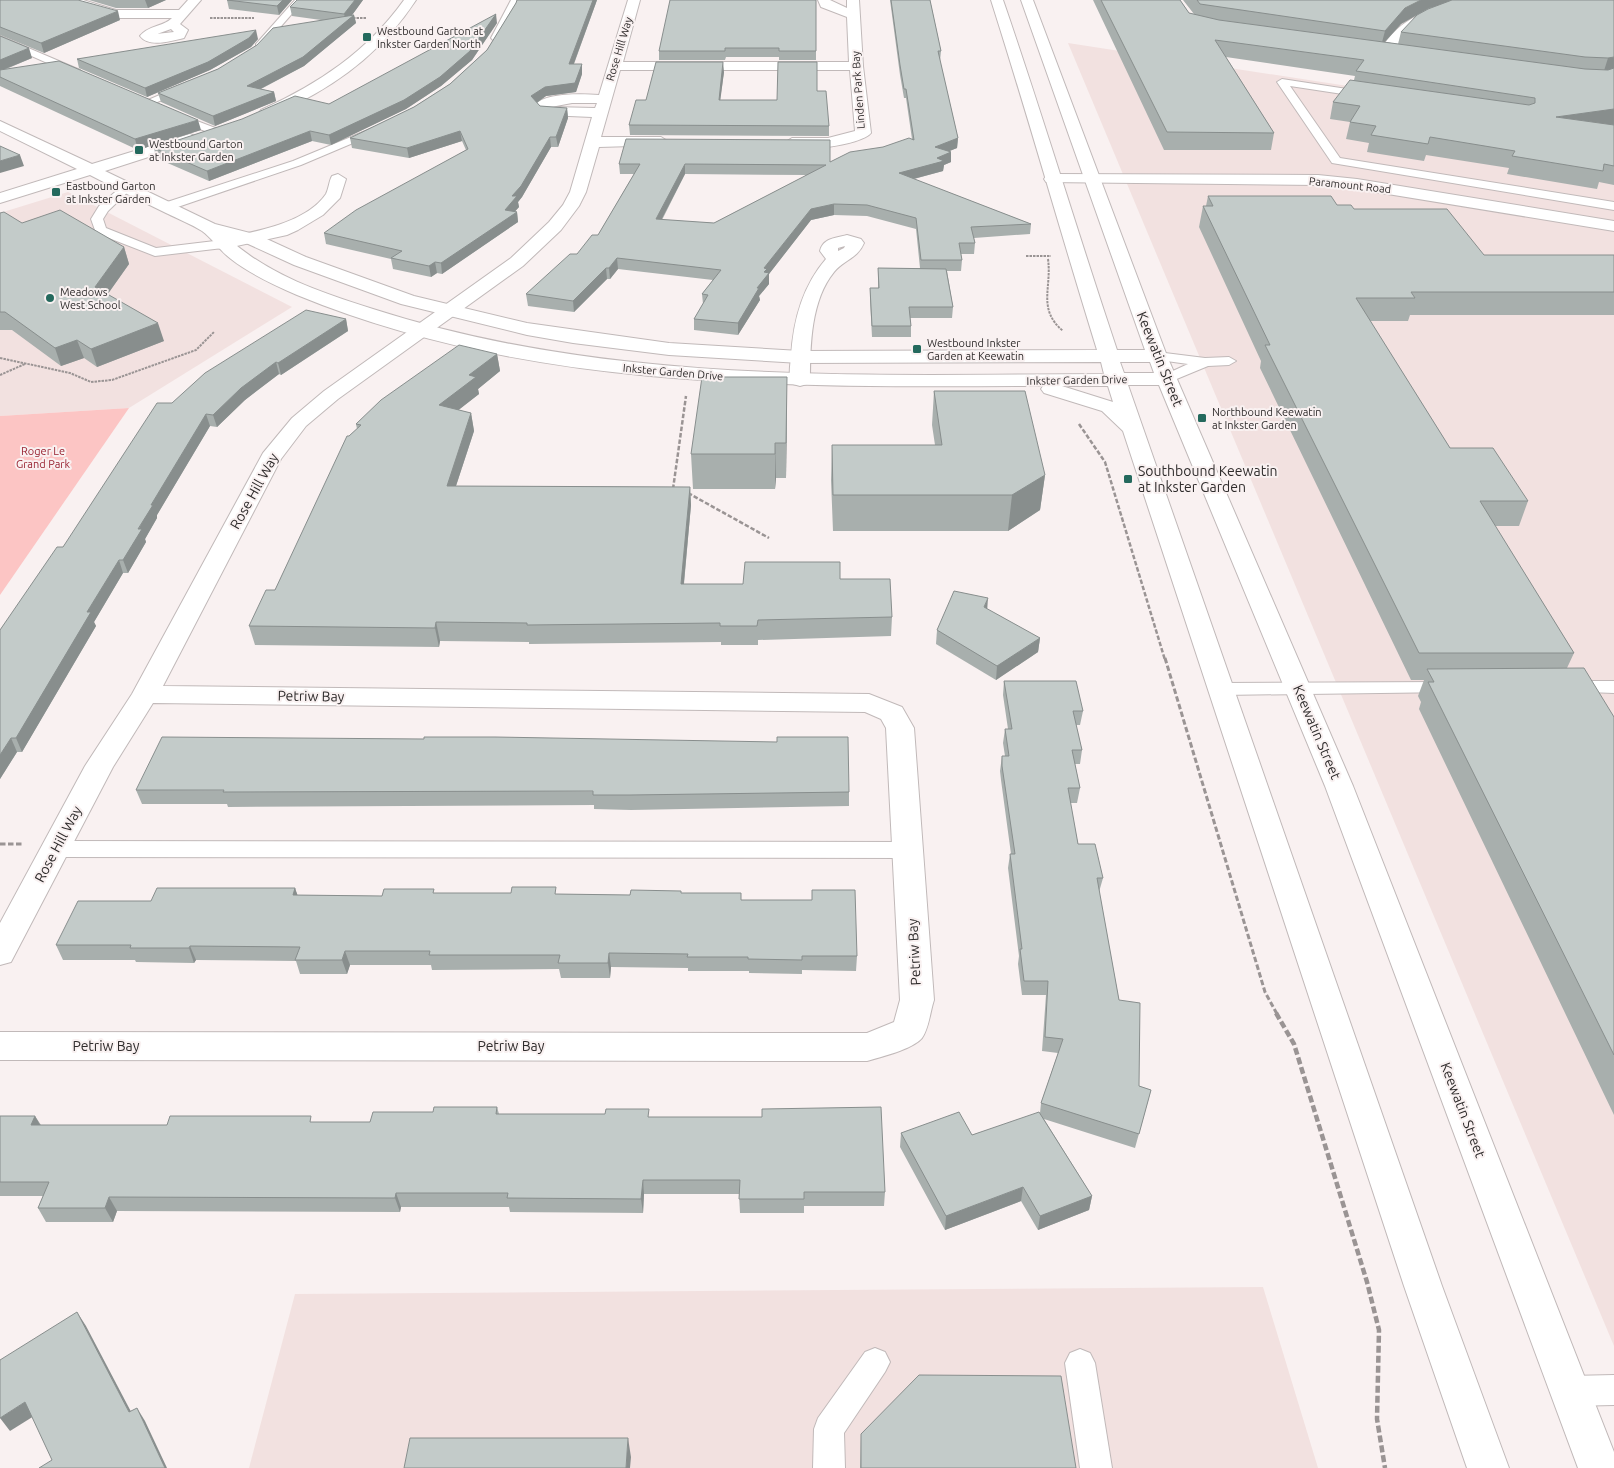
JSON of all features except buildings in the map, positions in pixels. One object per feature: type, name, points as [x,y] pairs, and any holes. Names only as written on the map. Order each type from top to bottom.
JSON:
[{"type":"street","points":[[70,0],[115,14],[180,14]]},
{"type":"street","points":[[172,25],[180,14],[195,0]]},
{"type":"street","points":[[248,120],[290,103],[350,68],[395,25],[410,0]]},
{"type":"street","name":"Rose Hill Way","points":[[0,953],[99,766],[145,694],[271,458],[286,438],[299,422],[331,395],[517,262],[555,226],[570,206],[578,192],[593,142],[601,106],[634,0]]},
{"type":"street","points":[[824,0],[825,4],[855,16]]},
{"type":"street","name":"Linden Park Bay","points":[[782,142],[831,143],[848,140],[863,133],[856,66],[853,0]]},
{"type":"street","points":[[997,0],[1041,132],[1052,178],[1111,357],[1116,379],[1423,1286],[1488,1468]]},
{"type":"street","name":"Keewatin Street","points":[[1027,0],[1090,179],[1162,367],[1339,786],[1600,1468]]},
{"type":"street","points":[[1405,55],[1381,51],[1406,26],[1424,17],[1485,0]]},
{"type":"street","points":[[614,66],[856,66]]},
{"type":"street","name":"Inkster Garden Drive","points":[[0,125],[90,171],[210,228],[252,239],[352,281],[448,312],[527,329],[615,343],[669,349],[800,357],[1111,357],[1162,367]]},
{"type":"street","points":[[0,198],[231,125]]},
{"type":"street","points":[[593,142],[672,142]]},
{"type":"street","name":"Paramount Road","points":[[1052,178],[1318,180],[1351,183],[1614,226]]},
{"type":"street","points":[[223,244],[281,231],[317,212],[334,195],[338,179]]},
{"type":"street","name":"Inkster Garden Drive","points":[[210,228],[223,244],[249,264],[304,292],[423,331],[541,357],[618,368],[800,380],[1116,379],[1162,367]]},
{"type":"street","points":[[800,380],[800,357],[806,313],[822,278],[836,259]]},
{"type":"street","points":[[1018,380],[1079,396],[1109,407],[1133,429]]},
{"type":"street","name":"Petriw Bay","points":[[0,1046],[867,1047],[887,1042],[909,1030],[917,1000],[900,728],[892,713],[869,703],[145,694]]},
{"type":"lane","points":[[247,55],[255,50],[300,0]]},
{"type":"lane","points":[[490,48],[515,0]]},
{"type":"lane","points":[[0,39],[82,75]]},
{"type":"lane","points":[[1351,183],[1282,82],[1379,96]]},
{"type":"lane","points":[[189,85],[142,101],[214,131]]},
{"type":"lane","points":[[165,207],[297,163],[383,126]]},
{"type":"lane","points":[[1336,161],[1614,206]]},
{"type":"lane","points":[[1432,196],[1439,178]]},
{"type":"lane","points":[[126,188],[100,214],[97,219],[100,230],[155,252],[223,244]]},
{"type":"lane","points":[[1544,214],[1550,196]]},
{"type":"lane","points":[[1162,367],[1228,361]]},
{"type":"lane","points":[[1162,367],[1205,362]]},
{"type":"lane","points":[[1546,687],[1614,687]]},
{"type":"lane","points":[[1222,689],[1469,688]]},
{"type":"lane","points":[[56,849],[908,850]]},
{"type":"lane","points":[[829,1468],[829,1429],[874,1362]]},
{"type":"lane","points":[[1080,1363],[1096,1468]]},
{"type":"lane","points":[[1570,1391],[1614,1390]]},
{"type":"path","points":[[1026,256],[1054,256]]},
{"type":"path","points":[[1047,256],[1051,272],[1046,296],[1047,312],[1050,320],[1068,334]]},
{"type":"path","points":[[0,358],[70,374],[90,382],[112,380],[196,350],[214,332]]},
{"type":"path","points":[[0,375],[25,363]]},
{"type":"path","points":[[673,493],[686,390]]},
{"type":"path","points":[[1075,415],[1078,424],[1105,462],[1264,992],[1294,1044],[1367,1282],[1379,1330],[1377,1419],[1385,1468]]},
{"type":"path","points":[[674,486],[769,538]]},
{"type":"shaded area","points":[[1068,43],[1614,127],[1614,1346]]},
{"type":"shaded area","points":[[68,192],[292,307],[129,408],[0,416],[0,213]]},
{"type":"shaded area","points":[[1263,1287],[1318,1468],[249,1468],[295,1294]]},
{"type":"green space","name":"Roger Le Grand Park","points":[[129,408],[0,595],[0,416]]},
{"type":"place","name":"Westbound Garton at Inkster Garden North","points":[[367,37]]},
{"type":"place","name":"Westbound Garton at Inkster Garden","points":[[139,150]]},
{"type":"place","name":"Eastbound Garton at Inkster Garden","points":[[56,192]]},
{"type":"place","name":"Meadows West School","points":[[50,298]]},
{"type":"place","name":"Westbound Inkster Garden at Keewatin","points":[[917,349]]},
{"type":"place","name":"Northbound Keewatin at Inkster Garden","points":[[1202,418]]},
{"type":"place","name":"Southbound Keewatin at Inkster Garden","points":[[1128,479]]}]
